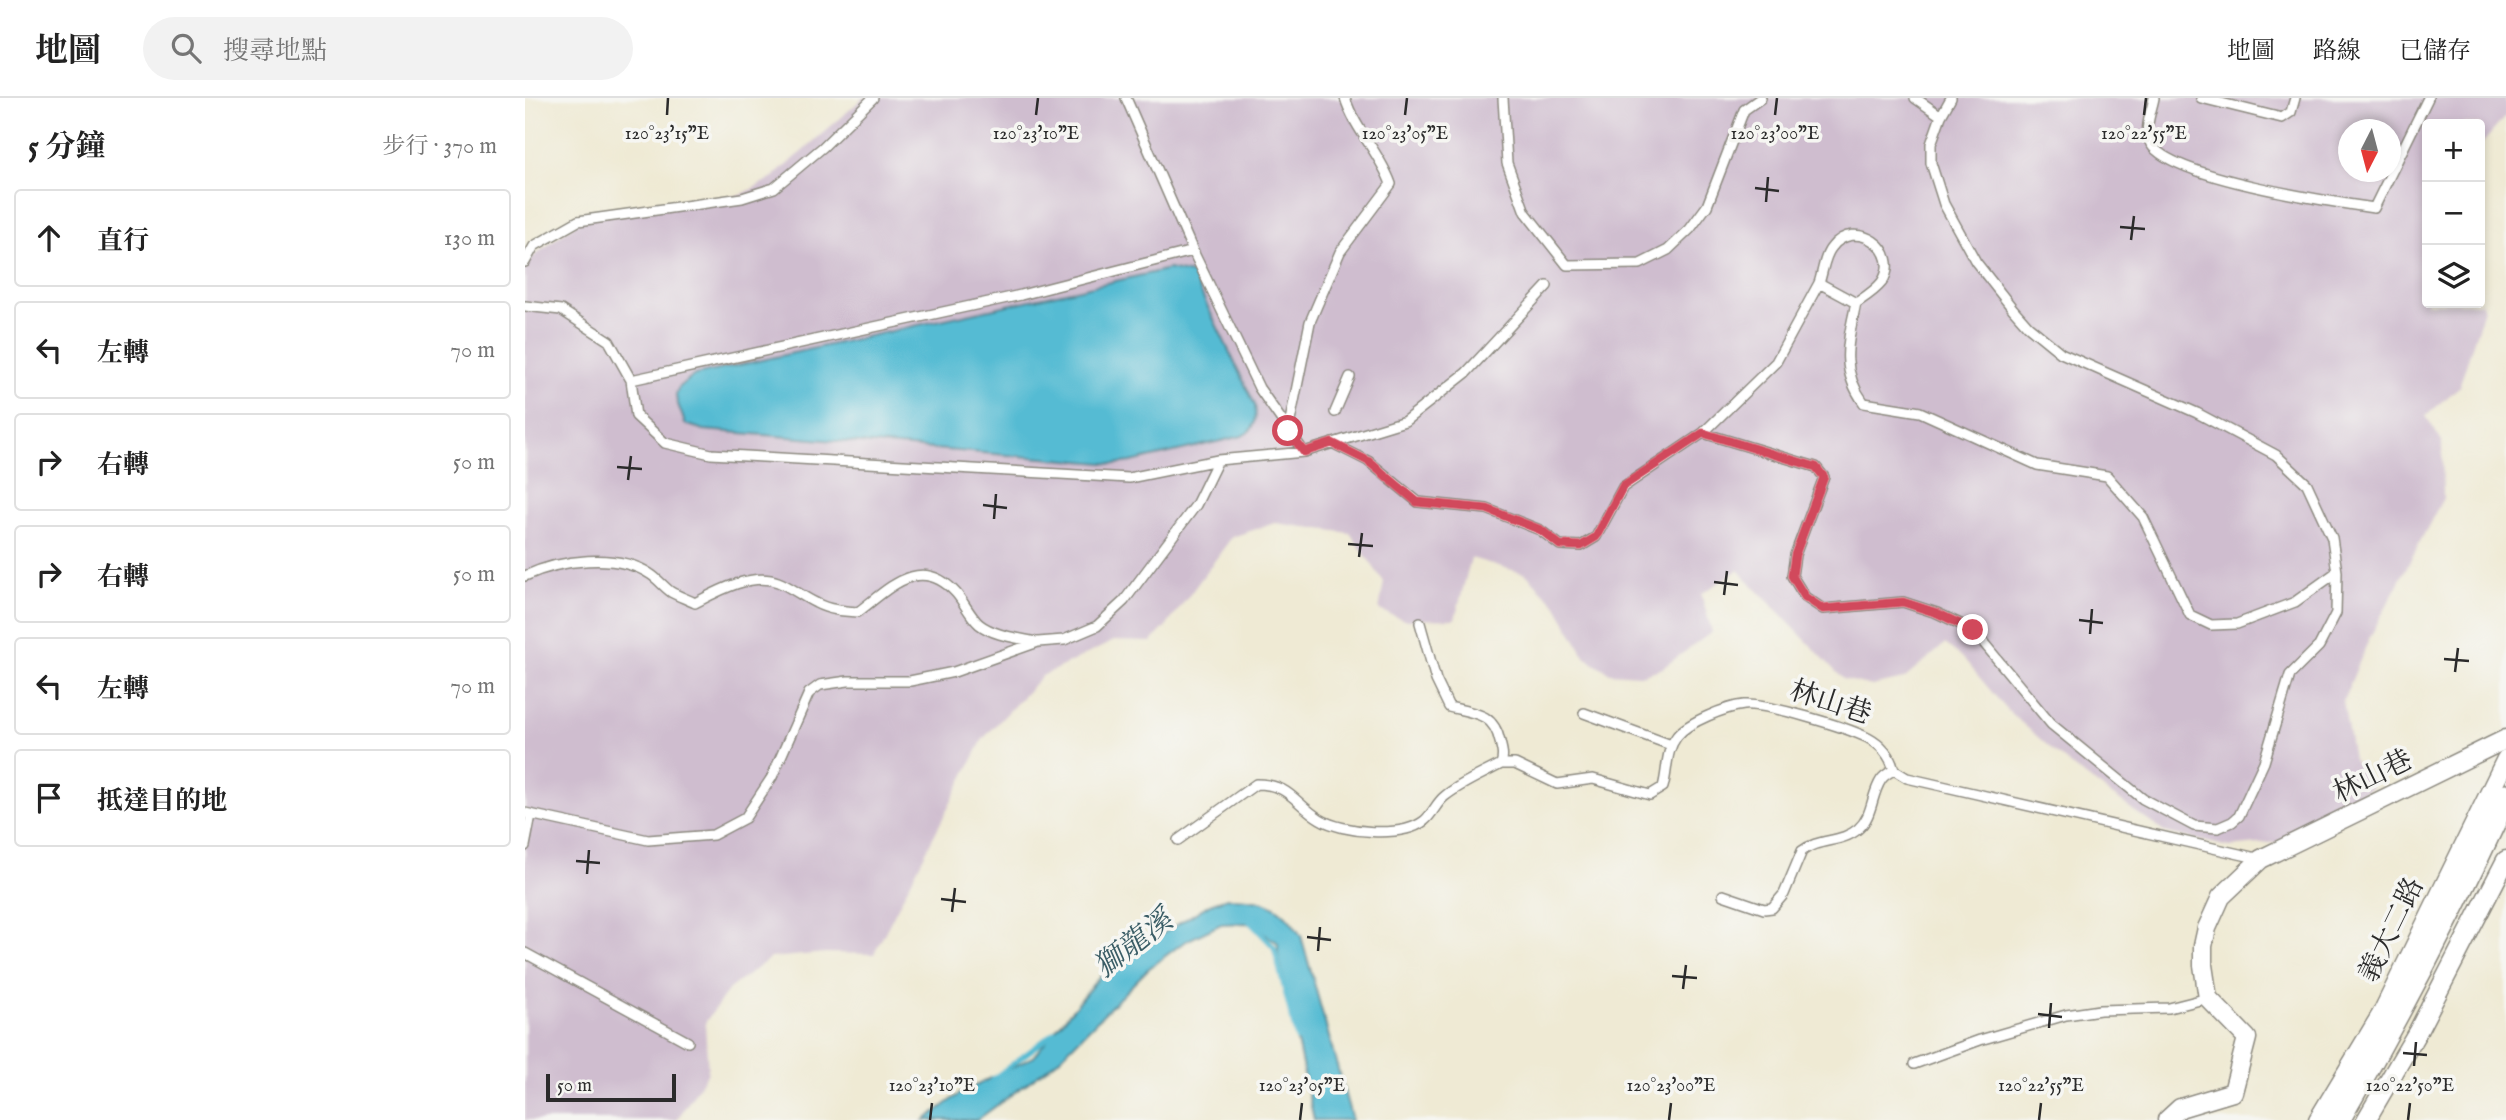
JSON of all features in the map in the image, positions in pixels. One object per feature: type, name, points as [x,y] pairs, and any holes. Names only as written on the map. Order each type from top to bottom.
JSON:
[{"type":"street","name":"林山巷","points":[[2208,998],[2203,965],[2207,928],[2221,897],[2261,859],[2506,739]]},
{"type":"street","name":"義大二路","points":[[2318,1120],[2381,1016],[2506,759]]},
{"type":"street","name":"義大二路","points":[[2339,1120],[2395,1022],[2506,796]]},
{"type":"street","points":[[2366,1120],[2418,1031],[2506,860]]},
{"type":"street","points":[[2167,1120],[2180,1108],[2233,1092],[2246,1038],[2208,998]]},
{"type":"lane","points":[[525,262],[534,246],[578,221],[742,198],[774,188],[823,147],[873,98]]},
{"type":"lane","points":[[1126,98],[1193,251],[1258,388],[1304,452]]},
{"type":"lane","points":[[1288,431],[1310,322],[1340,252],[1391,184],[1387,172],[1350,115],[1345,98]]},
{"type":"lane","points":[[1503,98],[1507,163],[1525,212],[1567,264],[1640,264],[1668,250],[1691,229],[1707,206],[1744,110],[1761,98]]},
{"type":"lane","points":[[1915,98],[1941,116]]},
{"type":"lane","points":[[1703,433],[1816,467],[1824,477],[1795,555],[1792,576],[1805,597],[1823,609],[1903,602],[1937,613],[1973,630],[2051,724],[2143,799],[2193,826],[2217,828],[2239,816],[2264,761],[2290,674],[2319,646],[2336,613],[2337,572],[2332,538],[2307,484],[2276,455],[2197,413],[2061,353],[2028,326],[2013,309],[1976,262],[1944,204],[1931,163],[1931,144],[1951,98]]},
{"type":"lane","points":[[2154,98],[2147,128],[2150,142],[2157,152],[2176,162],[2271,192],[2374,208],[2428,98]]},
{"type":"lane","points":[[2201,98],[2282,118],[2291,112],[2295,98]]},
{"type":"lane","points":[[1332,443],[1368,461],[1417,502],[1487,509],[1541,530],[1560,545],[1581,546],[1596,537],[1623,486],[1703,433],[1776,362],[1819,283],[1829,251],[1839,239],[1854,235],[1871,238],[1883,250],[1886,258],[1885,276],[1875,289],[1856,303],[1846,355],[1854,390],[1864,403],[1920,412],[2036,465],[2107,476],[2143,517],[2190,615],[2211,625],[2237,624],[2295,602],[2337,572]]},
{"type":"lane","points":[[631,380],[1021,295],[1193,251]]},
{"type":"lane","points":[[1819,283],[1856,303]]},
{"type":"lane","points":[[525,306],[561,310],[609,341],[631,380],[635,416],[664,443],[711,454],[1129,478],[1218,460],[1304,452],[1405,421],[1466,373],[1547,286]]},
{"type":"lane","points":[[1335,412],[1350,377]]},
{"type":"lane","points":[[525,846],[528,814],[648,840],[713,835],[745,818],[772,777],[809,693],[820,685],[848,681],[910,681],[954,672],[1038,642],[1064,640],[1097,626],[1124,601],[1196,505],[1218,460]]},
{"type":"lane","points":[[525,576],[544,567],[588,560],[628,564],[650,573],[672,593],[695,603],[723,589],[753,580],[776,581],[816,604],[834,610],[858,612],[906,577],[926,574],[943,581],[980,624],[1004,635],[1038,642]]},
{"type":"lane","points":[[1420,624],[1436,680],[1449,707],[1492,720],[1504,757],[1501,764]]},
{"type":"lane","name":"林山巷","points":[[1671,745],[1679,733],[1717,712],[1746,705],[1794,713],[1868,738],[1891,759],[1894,770]]},
{"type":"lane","points":[[1178,840],[1256,784],[1278,786],[1315,815],[1338,826],[1363,831],[1393,831],[1412,827],[1424,821],[1443,797],[1501,764],[1514,764],[1557,784],[1593,779],[1650,795],[1663,787],[1671,745],[1584,713]]},
{"type":"lane","points":[[1723,895],[1764,909],[1772,908],[1784,894],[1802,850],[1856,831],[1868,815],[1882,778],[1894,770],[1907,778],[2261,859]]},
{"type":"lane","points":[[525,953],[688,1042]]},
{"type":"lane","points":[[1914,1064],[1980,1040],[2066,1015],[2100,1010],[2169,1008],[2208,998]]},
{"type":"shaded area","points":[[863,98],[2506,98],[2506,116],[2485,140],[2485,119],[2422,119],[2422,308],[2484,309],[2459,387],[2426,416],[2442,442],[2443,498],[2369,639],[2343,701],[2353,759],[2372,787],[2279,842],[2229,847],[2164,832],[2071,766],[2008,711],[1963,658],[1945,644],[1904,679],[1872,686],[1843,679],[1738,570],[1701,594],[1712,632],[1661,669],[1640,675],[1610,673],[1585,657],[1557,606],[1526,574],[1471,558],[1455,619],[1404,620],[1379,610],[1384,582],[1350,533],[1275,523],[1232,537],[1168,624],[1151,642],[1114,641],[1042,676],[983,739],[874,954],[826,953],[770,958],[729,989],[705,1023],[708,1072],[677,1120],[525,1120],[525,263],[584,217],[741,195],[773,177]]},
{"type":"water","points":[[1169,269],[1192,274],[1255,405],[1255,424],[1242,436],[1115,464],[704,430],[685,424],[677,402],[676,396],[680,387],[695,375]]},
{"type":"water","name":"獅龍溪","points":[[1227,898],[1261,901],[1279,909],[1301,936],[1352,1120],[1314,1120],[1278,954],[1278,943],[1248,923],[1221,924],[1184,942],[1148,969],[1057,1061],[977,1120],[925,1120],[961,1093],[1033,1057],[1105,970],[1210,904]]},
{"type":"waterway","name":"獅龍溪","points":[[1249,921],[1274,947],[1297,1039]]},
{"type":"waterway","name":"獅龍溪","points":[[993,1079],[1055,1032]]},
{"type":"route","points":[[1288,431],[1304,452],[1332,443],[1368,461],[1417,502],[1487,509],[1541,530],[1560,545],[1581,546],[1596,537],[1623,486],[1703,433],[1816,467],[1824,477],[1795,555],[1792,576],[1805,597],[1823,609],[1903,602],[1937,613],[1973,630]]}]
